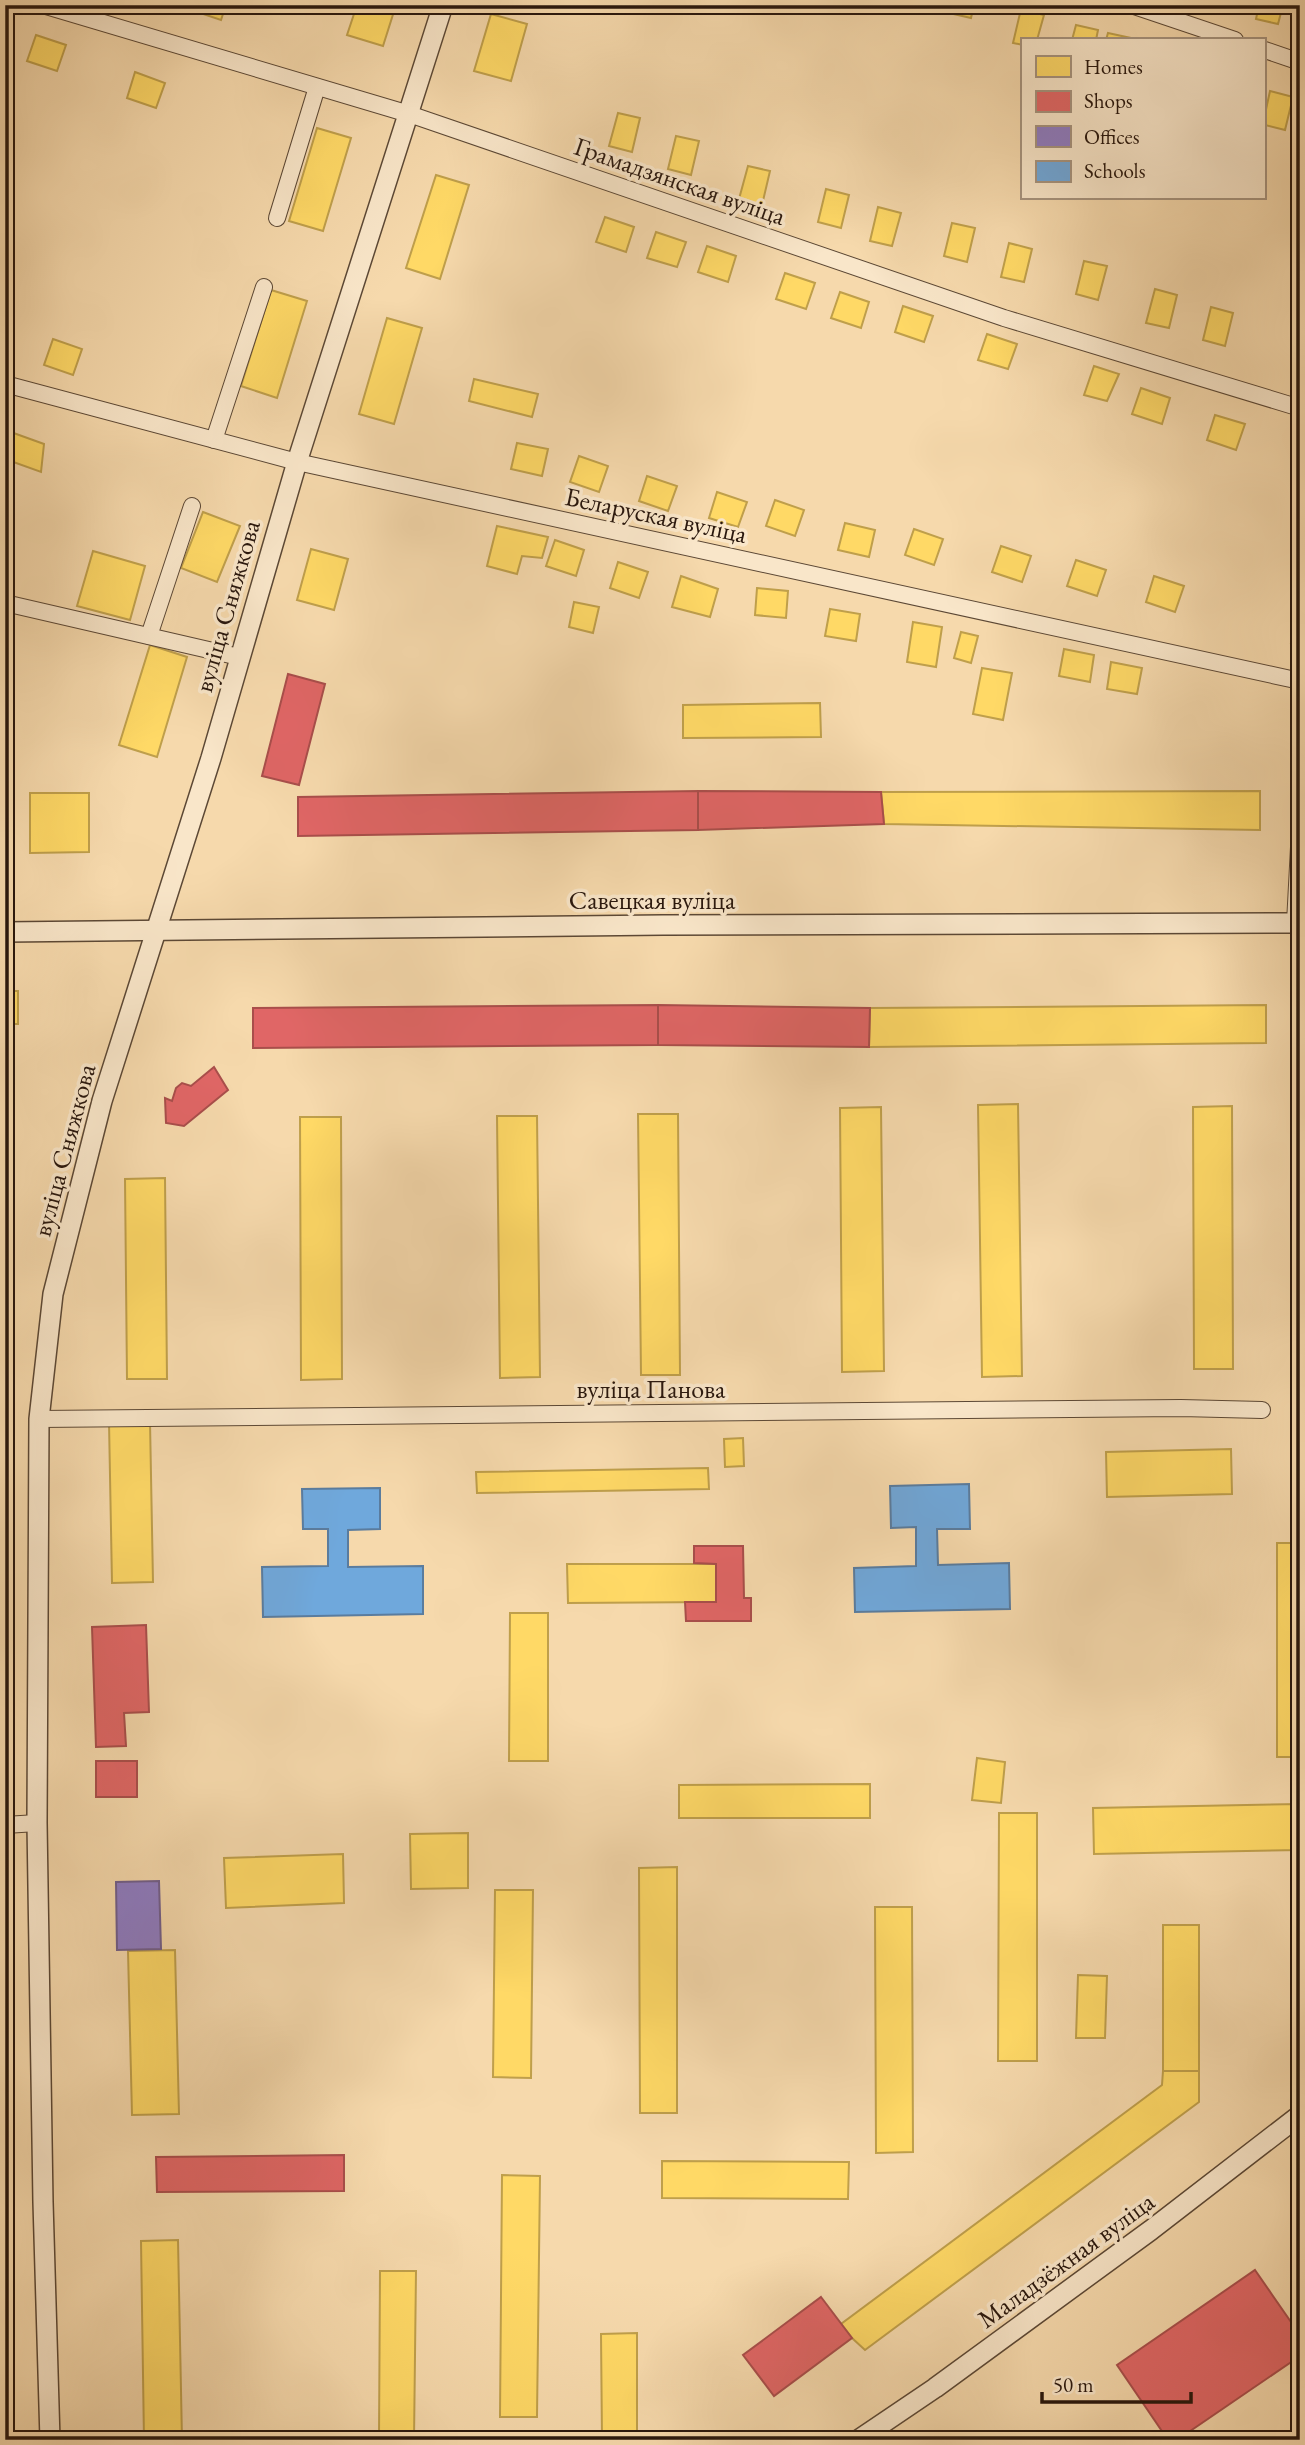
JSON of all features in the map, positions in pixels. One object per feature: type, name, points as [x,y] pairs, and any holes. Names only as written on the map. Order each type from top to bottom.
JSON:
[{"type":"street","name":"Грамадзянская вуліца","points":[[43,5],[409,114],[1004,318],[1300,408]]},
{"type":"street","name":"вуліца Сняжкова","points":[[50,2440],[37,1823],[40,1419],[53,1294],[102,1101],[211,758],[297,462],[443,5]]},
{"type":"street","points":[[1131,5],[1229,38]]},
{"type":"street","points":[[1266,50],[1300,62]]},
{"type":"street","points":[[277,218],[317,87]]},
{"type":"street","points":[[214,440],[264,287]]},
{"type":"street","name":"Беларуская вуліца","points":[[5,384],[297,462],[1300,681]]},
{"type":"street","points":[[149,636],[192,506]]},
{"type":"street","points":[[5,603],[239,657]]},
{"type":"street","points":[[1297,923],[1300,828]]},
{"type":"street","name":"Савецкая вуліца","points":[[5,932],[622,925],[1297,923]]},
{"type":"street","name":"вуліца Панова","points":[[40,1419],[1181,1408],[1262,1410]]},
{"type":"street","points":[[5,1825],[37,1823]]},
{"type":"street","name":"Маладзёжная вуліца","points":[[858,2440],[935,2388],[1151,2230],[1300,2115]]},
{"type":"building: Homes","points":[[193,5],[226,5],[221,20],[191,10]]},
{"type":"building: Homes","points":[[357,5],[396,5],[383,46],[347,35]]},
{"type":"building: Homes","points":[[951,5],[974,5],[971,18],[949,13]]},
{"type":"building: Homes","points":[[1259,5],[1283,5],[1278,24],[1256,19]]},
{"type":"building: Homes","points":[[1021,9],[1044,15],[1038,38],[1021,38],[1021,45],[1013,43]]},
{"type":"building: Homes","points":[[491,14],[527,24],[511,81],[474,71]]},
{"type":"building: Homes","points":[[1076,25],[1098,30],[1096,38],[1073,38]]},
{"type":"building: Homes","points":[[1108,33],[1131,38],[1107,38]]},
{"type":"building: Homes","points":[[36,35],[66,45],[57,71],[27,61]]},
{"type":"building: Homes","points":[[135,72],[165,83],[156,108],[127,98]]},
{"type":"building: Homes","points":[[1270,91],[1293,97],[1285,130],[1266,125]]},
{"type":"building: Homes","points":[[618,113],[640,118],[632,152],[609,146]]},
{"type":"building: Homes","points":[[317,128],[351,138],[323,231],[289,221]]},
{"type":"building: Homes","points":[[676,136],[699,141],[691,175],[668,169]]},
{"type":"building: Homes","points":[[748,166],[770,171],[762,205],[739,199]]},
{"type":"building: Homes","points":[[436,175],[469,185],[440,279],[406,268]]},
{"type":"building: Homes","points":[[826,189],[849,195],[841,228],[818,222]]},
{"type":"building: Homes","points":[[878,207],[901,213],[892,246],[870,241]]},
{"type":"building: Homes","points":[[605,217],[634,227],[626,252],[596,242]]},
{"type":"building: Homes","points":[[952,223],[975,228],[967,262],[944,256]]},
{"type":"building: Homes","points":[[656,232],[686,242],[677,267],[647,258]]},
{"type":"building: Homes","points":[[1009,243],[1032,249],[1024,282],[1001,277]]},
{"type":"building: Homes","points":[[707,246],[736,256],[728,282],[698,272]]},
{"type":"building: Homes","points":[[1084,261],[1107,266],[1098,300],[1076,294]]},
{"type":"building: Homes","points":[[785,273],[815,283],[806,309],[776,299]]},
{"type":"building: Homes","points":[[1155,289],[1177,295],[1169,328],[1146,323]]},
{"type":"building: Homes","points":[[271,290],[307,301],[277,398],[241,386]]},
{"type":"building: Homes","points":[[840,292],[869,302],[861,328],[831,318]]},
{"type":"building: Homes","points":[[903,306],[933,316],[924,342],[895,332]]},
{"type":"building: Homes","points":[[1211,307],[1233,313],[1225,346],[1203,340]]},
{"type":"building: Homes","points":[[387,318],[422,328],[394,424],[359,414]]},
{"type":"building: Homes","points":[[987,334],[1017,344],[1008,369],[978,360]]},
{"type":"building: Homes","points":[[53,339],[82,349],[73,375],[44,365]]},
{"type":"building: Homes","points":[[1094,366],[1119,374],[1107,401],[1084,395]]},
{"type":"building: Homes","points":[[474,379],[538,394],[532,417],[469,401]]},
{"type":"building: Homes","points":[[1141,388],[1170,398],[1162,424],[1132,414]]},
{"type":"building: Homes","points":[[1215,415],[1245,424],[1236,450],[1207,440]]},
{"type":"building: Homes","points":[[8,431],[44,444],[41,472],[5,459]]},
{"type":"building: Homes","points":[[517,443],[548,449],[542,476],[511,469]]},
{"type":"building: Homes","points":[[579,456],[608,466],[599,492],[570,482]]},
{"type":"building: Homes","points":[[647,476],[677,486],[668,511],[639,501]]},
{"type":"building: Homes","points":[[717,492],[747,502],[738,527],[709,518]]},
{"type":"building: Homes","points":[[775,500],[804,510],[795,536],[766,526]]},
{"type":"building: Homes","points":[[203,512],[240,526],[217,582],[181,568]]},
{"type":"building: Homes","points":[[845,523],[875,530],[869,557],[838,550]]},
{"type":"building: Homes","points":[[497,526],[548,537],[542,558],[522,556],[517,574],[487,566]]},
{"type":"building: Homes","points":[[914,529],[943,539],[934,565],[905,555]]},
{"type":"building: Homes","points":[[555,540],[584,550],[576,576],[546,566]]},
{"type":"building: Homes","points":[[1001,546],[1031,556],[1022,582],[992,572]]},
{"type":"building: Homes","points":[[311,549],[348,559],[334,610],[297,600]]},
{"type":"building: Homes","points":[[93,551],[145,566],[130,620],[77,606]]},
{"type":"building: Homes","points":[[1076,560],[1106,570],[1097,596],[1067,586]]},
{"type":"building: Homes","points":[[618,562],[648,572],[639,598],[610,588]]},
{"type":"building: Homes","points":[[681,576],[718,589],[710,617],[672,607]]},
{"type":"building: Homes","points":[[1154,576],[1184,586],[1175,612],[1146,602]]},
{"type":"building: Homes","points":[[757,588],[788,591],[786,618],[755,615]]},
{"type":"building: Homes","points":[[574,602],[599,607],[593,633],[569,627]]},
{"type":"building: Homes","points":[[830,609],[860,614],[856,641],[825,636]]},
{"type":"building: Homes","points":[[1300,609],[1300,645],[1291,643]]},
{"type":"building: Homes","points":[[913,622],[942,627],[936,667],[907,662]]},
{"type":"building: Homes","points":[[961,632],[978,636],[971,663],[954,658]]},
{"type":"building: Homes","points":[[150,645],[187,657],[157,757],[119,745]]},
{"type":"building: Homes","points":[[1064,649],[1094,655],[1090,682],[1059,676]]},
{"type":"building: Homes","points":[[1111,662],[1142,668],[1137,694],[1107,689]]},
{"type":"building: Homes","points":[[982,668],[1012,673],[1003,720],[973,714]]},
{"type":"building: Homes","points":[[820,703],[821,737],[683,738],[683,705]]},
{"type":"building: Homes","points":[[1260,791],[1260,830],[884,824],[881,792]]},
{"type":"building: Homes","points":[[30,793],[89,793],[89,852],[30,853]]},
{"type":"building: Homes","points":[[5,991],[18,991],[18,1024],[5,1024]]},
{"type":"building: Homes","points":[[1266,1005],[1266,1043],[869,1047],[870,1008]]},
{"type":"building: Homes","points":[[1018,1104],[1022,1376],[982,1377],[978,1105]]},
{"type":"building: Homes","points":[[1232,1106],[1233,1369],[1194,1369],[1193,1107]]},
{"type":"building: Homes","points":[[881,1107],[884,1371],[842,1372],[840,1108]]},
{"type":"building: Homes","points":[[638,1114],[678,1114],[680,1375],[641,1375]]},
{"type":"building: Homes","points":[[497,1116],[537,1116],[540,1377],[500,1378]]},
{"type":"building: Homes","points":[[300,1117],[341,1117],[342,1379],[301,1380]]},
{"type":"building: Homes","points":[[165,1178],[167,1379],[127,1379],[125,1179]]},
{"type":"building: Homes","points":[[109,1422],[150,1422],[153,1582],[112,1583]]},
{"type":"building: Homes","points":[[743,1438],[744,1466],[725,1467],[724,1439]]},
{"type":"building: Homes","points":[[1231,1449],[1232,1494],[1107,1497],[1106,1452]]},
{"type":"building: Homes","points":[[708,1468],[709,1489],[477,1493],[476,1472]]},
{"type":"building: Homes","points":[[1277,1543],[1300,1543],[1300,1757],[1277,1757]]},
{"type":"building: Homes","points":[[567,1564],[716,1564],[716,1602],[568,1603]]},
{"type":"building: Homes","points":[[510,1613],[548,1613],[548,1761],[509,1761]]},
{"type":"building: Homes","points":[[977,1758],[1005,1762],[1001,1803],[972,1800]]},
{"type":"building: Homes","points":[[870,1784],[870,1818],[679,1818],[679,1785]]},
{"type":"building: Homes","points":[[1300,1804],[1300,1850],[1094,1854],[1093,1808]]},
{"type":"building: Homes","points":[[999,1813],[1037,1813],[1037,2061],[998,2061]]},
{"type":"building: Homes","points":[[468,1833],[468,1888],[411,1889],[410,1834]]},
{"type":"building: Homes","points":[[343,1854],[344,1903],[226,1908],[224,1858]]},
{"type":"building: Homes","points":[[677,1867],[677,2113],[640,2113],[639,1868]]},
{"type":"building: Homes","points":[[495,1890],[533,1890],[531,2078],[493,2077]]},
{"type":"building: Homes","points":[[875,1907],[912,1907],[913,2152],[876,2153]]},
{"type":"building: Homes","points":[[1163,1925],[1199,1925],[1199,2071],[1163,2071]]},
{"type":"building: Homes","points":[[175,1950],[179,2114],[132,2115],[128,1951]]},
{"type":"building: Homes","points":[[1078,1975],[1107,1976],[1105,2038],[1076,2038]]},
{"type":"building: Homes","points":[[1163,2071],[1199,2071],[1199,2102],[865,2350],[852,2338],[841,2324],[1162,2085]]},
{"type":"building: Homes","points":[[662,2161],[849,2162],[848,2199],[662,2198]]},
{"type":"building: Homes","points":[[502,2175],[540,2176],[537,2417],[500,2417]]},
{"type":"building: Homes","points":[[178,2240],[182,2440],[144,2440],[141,2241]]},
{"type":"building: Homes","points":[[380,2271],[416,2271],[414,2440],[379,2440]]},
{"type":"building: Homes","points":[[637,2333],[637,2440],[602,2440],[601,2334]]},
{"type":"building: Shops","points":[[288,674],[325,684],[299,785],[262,776]]},
{"type":"building: Shops","points":[[698,791],[881,792],[884,824],[698,830]]},
{"type":"building: Shops","points":[[698,791],[698,830],[298,836],[298,797]]},
{"type":"building: Shops","points":[[658,1005],[658,1045],[253,1048],[253,1008]]},
{"type":"building: Shops","points":[[658,1005],[870,1008],[869,1047],[658,1045]]},
{"type":"building: Shops","points":[[214,1067],[228,1090],[184,1126],[166,1123],[165,1098],[172,1101],[176,1088],[182,1083],[191,1086]]},
{"type":"building: Shops","points":[[694,1546],[743,1546],[744,1598],[751,1598],[751,1621],[686,1621],[685,1602],[716,1602],[716,1564],[694,1563]]},
{"type":"building: Shops","points":[[146,1625],[149,1712],[124,1713],[126,1746],[96,1747],[92,1627]]},
{"type":"building: Shops","points":[[96,1761],[137,1761],[137,1797],[96,1797]]},
{"type":"building: Shops","points":[[344,2155],[344,2191],[157,2192],[156,2157]]},
{"type":"building: Shops","points":[[1255,2270],[1300,2335],[1300,2356],[1177,2440],[1168,2440],[1117,2365]]},
{"type":"building: Shops","points":[[821,2297],[852,2338],[774,2396],[743,2355]]},
{"type":"building: Offices","points":[[159,1881],[161,1949],[117,1950],[116,1882]]},
{"type":"building: Schools","points":[[969,1484],[970,1529],[937,1529],[938,1565],[1009,1563],[1010,1609],[855,1612],[854,1568],[916,1566],[916,1527],[891,1528],[890,1486]]},
{"type":"building: Schools","points":[[380,1488],[380,1529],[348,1530],[348,1567],[423,1566],[423,1614],[263,1617],[262,1567],[328,1566],[328,1529],[303,1529],[302,1489]]}]
